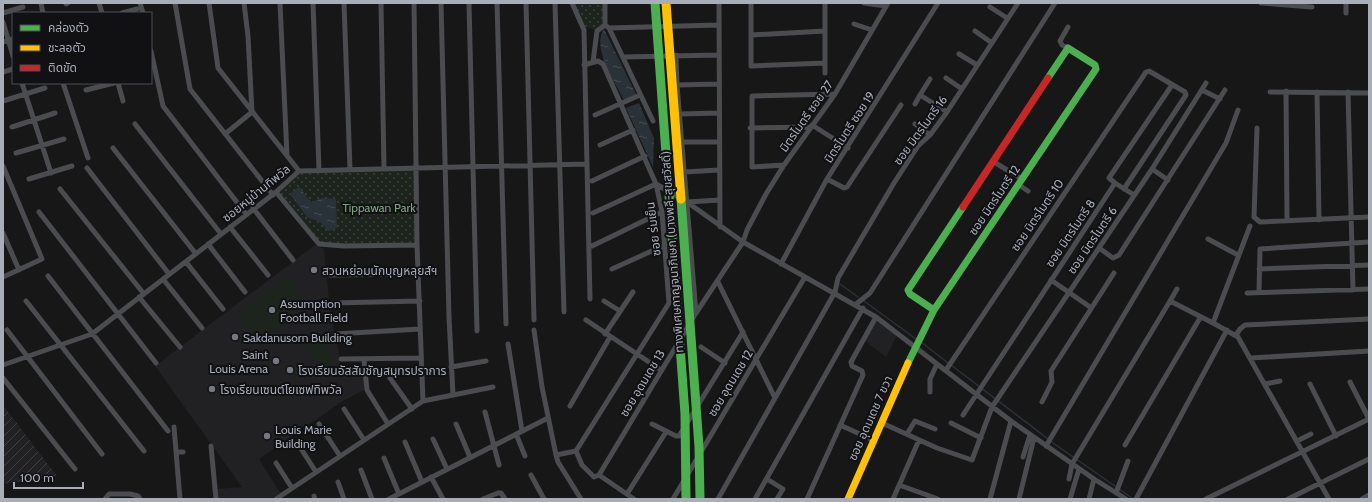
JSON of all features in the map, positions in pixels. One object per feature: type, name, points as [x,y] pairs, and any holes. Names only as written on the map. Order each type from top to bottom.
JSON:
[{"type":"main road","name":"ทางพิเศษกาญจนาภิเษก (บางพลี-สุขสวัสดิ์)","points":[[655,3],[685,414],[686,499]]},
{"type":"main road","name":"ทางพิเศษกาญจนาภิเษก (บางพลี-สุขสวัสดิ์)","points":[[666,3],[699,447],[700,499]]},
{"type":"main road","name":"ซอย มิตรไมตรี 12","points":[[915,347],[934,310],[1096,69],[1095,65],[1068,48]]},
{"type":"main road","points":[[934,310],[910,294],[908,290],[1068,48]]},
{"type":"main road","name":"ซอย อุดมเดช 7 ขวา","points":[[848,499],[915,347]]},
{"type":"street","points":[[175,3],[189,88],[225,134],[319,244],[344,246],[417,245]]},
{"type":"street","points":[[209,3],[218,68],[299,171]]},
{"type":"street","points":[[244,3],[248,36],[252,112]]},
{"type":"street","points":[[280,3],[287,156]]},
{"type":"street","points":[[313,3],[319,170]]},
{"type":"street","points":[[344,3],[350,169]]},
{"type":"street","points":[[381,3],[384,169]]},
{"type":"street","points":[[414,3],[417,245],[423,401]]},
{"type":"street","points":[[441,3],[453,395]]},
{"type":"street","points":[[469,3],[477,331]]},
{"type":"street","points":[[497,3],[506,324]]},
{"type":"street","points":[[526,3],[534,320]]},
{"type":"street","points":[[555,3],[558,165],[564,312]]},
{"type":"street","points":[[572,3],[584,30],[590,299]]},
{"type":"street","points":[[604,3],[607,26],[653,121]]},
{"type":"street","points":[[718,3],[720,227]]},
{"type":"street","points":[[751,3],[751,66],[825,63]]},
{"type":"street","points":[[825,3],[825,73]]},
{"type":"street","points":[[864,3],[887,5]]},
{"type":"street","name":"มิตรไมตรี ซอย 19","points":[[781,264],[827,179],[848,148],[938,3]]},
{"type":"street","name":"ซอย มิตรไมตรี 16","points":[[718,499],[835,292],[838,278],[870,222],[918,146],[930,135],[947,112],[1018,3]]},
{"type":"street","points":[[856,304],[870,293],[1055,3]]},
{"type":"street","points":[[1261,3],[1312,7]]},
{"type":"street","points":[[1346,3],[1346,13]]},
{"type":"street","name":"มิตรไมตรี ซอย 27","points":[[743,242],[747,230],[784,165],[834,94],[887,5]]},
{"type":"street","points":[[3,13],[23,7]]},
{"type":"street","points":[[990,7],[1007,18]]},
{"type":"street","points":[[126,12],[137,9]]},
{"type":"street","points":[[3,22],[12,53]]},
{"type":"street","points":[[854,24],[872,30]]},
{"type":"street","points":[[584,65],[593,62],[597,30],[607,26],[718,25]]},
{"type":"street","points":[[1068,27],[1060,41],[1062,45],[1068,48]]},
{"type":"street","points":[[751,35],[825,31]]},
{"type":"street","points":[[975,31],[992,42]]},
{"type":"street","points":[[959,54],[977,65]]},
{"type":"street","points":[[556,455],[576,451],[636,353],[669,303],[696,313],[681,142],[676,55]]},
{"type":"street","points":[[623,57],[719,55]]},
{"type":"street","points":[[152,56],[163,106],[246,214]]},
{"type":"street","name":"ซอย ร่มเย็น","points":[[593,62],[598,61],[603,64],[645,156],[656,184],[662,212],[666,245],[669,303]]},
{"type":"street","name":"ซอย มิตรไมตรี 10","points":[[946,370],[1146,72],[1149,71],[1172,85]]},
{"type":"street","points":[[946,78],[962,89]]},
{"type":"street","points":[[915,104],[930,79]]},
{"type":"street","name":"ซอย มิตรไมตรี 6","points":[[919,440],[970,460],[974,458],[992,407],[1152,169],[1206,83]]},
{"type":"street","points":[[22,84],[51,173]]},
{"type":"street","points":[[63,84],[88,158]]},
{"type":"street","points":[[86,90],[110,84]]},
{"type":"street","points":[[118,84],[123,101]]},
{"type":"street","points":[[677,85],[719,84]]},
{"type":"street","points":[[1124,189],[1186,95],[1185,92],[1172,85],[1109,178],[1115,183],[1124,189],[1134,195]]},
{"type":"street","points":[[3,101],[46,88]]},
{"type":"street","points":[[1202,90],[1220,99]]},
{"type":"street","points":[[1099,248],[1111,257],[1117,257],[1225,90]]},
{"type":"street","points":[[1286,91],[1287,220]]},
{"type":"street","points":[[1270,92],[1369,93]]},
{"type":"street","points":[[1317,92],[1319,220]]},
{"type":"street","points":[[1348,92],[1353,290]]},
{"type":"street","points":[[784,165],[752,166],[750,128],[752,96],[834,94]]},
{"type":"street","points":[[595,115],[640,95]]},
{"type":"street","points":[[920,95],[947,112]]},
{"type":"street","points":[[827,179],[844,188],[848,187],[901,105]]},
{"type":"street","points":[[1046,446],[1226,143],[1238,110]]},
{"type":"street","points":[[225,134],[252,112]]},
{"type":"street","points":[[12,127],[54,113]]},
{"type":"street","points":[[679,114],[719,113]]},
{"type":"street","points":[[134,124],[221,234]]},
{"type":"street","points":[[915,124],[930,135]]},
{"type":"street","points":[[750,128],[811,126],[848,148]]},
{"type":"street","points":[[1257,128],[1254,217],[1260,222],[1369,217]]},
{"type":"street","points":[[600,145],[632,130]]},
{"type":"street","points":[[16,153],[64,139]]},
{"type":"street","points":[[681,142],[719,142]]},
{"type":"street","points":[[113,148],[196,254]]},
{"type":"street","points":[[592,181],[645,156]]},
{"type":"street","points":[[994,162],[1021,182],[1028,191]]},
{"type":"street","name":"ซอยหมู่บ้านทิพวัล","points":[[3,365],[92,334],[186,262],[253,208],[275,193],[299,171],[587,164]]},
{"type":"street","points":[[3,166],[42,259],[3,277]]},
{"type":"street","points":[[29,179],[72,166]]},
{"type":"street","points":[[86,168],[170,274]]},
{"type":"street","points":[[1152,169],[1168,180]]},
{"type":"street","points":[[684,172],[719,170]]},
{"type":"street","name":"ซอย มิตรไมตรี 8","points":[[963,415],[1115,183]]},
{"type":"street","points":[[593,213],[656,184],[687,202],[743,242],[876,316],[1032,437],[1123,498]]},
{"type":"street","points":[[60,189],[180,347]]},
{"type":"street","points":[[687,202],[720,200]]},
{"type":"street","points":[[253,208],[293,260]]},
{"type":"street","points":[[39,212],[156,363]]},
{"type":"street","points":[[592,246],[662,212]]},
{"type":"street","points":[[1212,323],[1250,226]]},
{"type":"street","points":[[230,227],[268,275]]},
{"type":"street","points":[[3,233],[19,270]]},
{"type":"street","points":[[1208,239],[1238,256]]},
{"type":"street","name":"ซอย อุดมเดช 13","points":[[599,475],[696,313],[718,282],[743,242]]},
{"type":"street","points":[[1259,292],[1259,251],[1263,248],[1369,242]]},
{"type":"street","points":[[208,244],[245,292]]},
{"type":"street","points":[[612,269],[666,245]]},
{"type":"street","points":[[186,262],[223,309]]},
{"type":"street","points":[[1259,269],[1369,265]]},
{"type":"street","points":[[1042,402],[1052,382],[1051,371],[1090,307],[1114,273]]},
{"type":"street","points":[[329,275],[418,274]]},
{"type":"street","points":[[48,276],[168,431]]},
{"type":"street","name":"ซอย อุดมเดช 12","points":[[673,499],[805,277]]},
{"type":"street","points":[[163,279],[202,328]]},
{"type":"street","points":[[1051,280],[1090,307]]},
{"type":"street","points":[[718,282],[775,398]]},
{"type":"street","points":[[1069,479],[1072,464],[1177,289]]},
{"type":"street","points":[[1247,293],[1369,289]]},
{"type":"street","points":[[570,406],[620,311],[633,292]]},
{"type":"street","points":[[26,301],[144,451]]},
{"type":"street","points":[[332,303],[420,301]]},
{"type":"street","points":[[604,301],[620,311]]},
{"type":"street","points":[[1170,301],[1237,336],[1251,358],[1329,499]]},
{"type":"street","points":[[755,499],[863,308]]},
{"type":"street","points":[[808,499],[863,375],[862,371],[852,366],[851,362],[876,316]]},
{"type":"street","points":[[1125,445],[1200,318]]},
{"type":"street","points":[[1237,336],[1240,329],[1245,325],[1369,319]]},
{"type":"street","points":[[586,320],[661,370]]},
{"type":"street","points":[[335,334],[420,329]]},
{"type":"street","points":[[7,330],[102,454]]},
{"type":"street","points":[[534,330],[548,418],[556,455],[558,462],[581,499]]},
{"type":"street","points":[[1136,499],[1227,330]]},
{"type":"street","points":[[652,424],[678,437],[743,332]]},
{"type":"street","points":[[508,344],[522,431]]},
{"type":"street","points":[[701,347],[725,363]]},
{"type":"street","points":[[1251,358],[1369,350]]},
{"type":"street","points":[[341,359],[364,360],[421,358]]},
{"type":"street","points":[[364,360],[367,390],[388,424]]},
{"type":"street","points":[[451,367],[486,360]]},
{"type":"street","points":[[930,392],[930,379],[937,364]]},
{"type":"street","points":[[3,378],[75,469]]},
{"type":"street","points":[[390,378],[412,409]]},
{"type":"street","points":[[1265,384],[1280,381]]},
{"type":"street","points":[[1206,499],[1369,419],[1350,382]]},
{"type":"street","points":[[1310,384],[1336,436]]},
{"type":"street","points":[[276,499],[423,401],[493,387]]},
{"type":"street","points":[[344,409],[364,440]]},
{"type":"street","points":[[485,412],[499,465]]},
{"type":"street","points":[[389,499],[548,418]]},
{"type":"street","points":[[907,434],[915,421],[935,429]]},
{"type":"street","points":[[990,499],[1011,421]]},
{"type":"street","points":[[882,423],[919,440],[893,499]]},
{"type":"street","points":[[319,424],[340,456]]},
{"type":"street","points":[[456,424],[470,457]]},
{"type":"street","points":[[951,424],[981,438]]},
{"type":"street","points":[[840,425],[874,440]]},
{"type":"street","points":[[174,426],[180,499]]},
{"type":"street","points":[[627,494],[666,432]]},
{"type":"street","points":[[516,434],[525,456]]},
{"type":"street","points":[[1297,441],[1311,434]]},
{"type":"street","points":[[1022,457],[1032,437]]},
{"type":"street","points":[[1019,499],[1032,437]]},
{"type":"street","points":[[433,439],[447,469]]},
{"type":"street","points":[[405,442],[422,482]]},
{"type":"street","points":[[298,444],[316,472]]},
{"type":"street","points":[[211,446],[216,499]]},
{"type":"street","points":[[576,451],[582,465],[594,477],[599,475],[634,499]]},
{"type":"street","points":[[176,452],[183,452]]},
{"type":"street","points":[[384,458],[399,494]]},
{"type":"street","points":[[1288,499],[1369,459]]},
{"type":"street","points":[[1116,493],[1128,461]]},
{"type":"street","points":[[276,463],[292,488]]},
{"type":"street","points":[[1070,499],[1079,469]]},
{"type":"street","points":[[361,470],[372,499]]},
{"type":"street","points":[[531,475],[544,499]]},
{"type":"street","points":[[431,477],[443,499]]},
{"type":"street","points":[[767,479],[783,489],[777,499]]},
{"type":"street","points":[[1089,499],[1094,479]]},
{"type":"street","points":[[338,482],[344,499]]},
{"type":"street","points":[[900,485],[928,497],[938,499]]},
{"type":"street","points":[[483,499],[501,493],[504,499]]},
{"type":"street","points":[[105,499],[109,494],[130,494],[138,496],[140,499]]},
{"type":"street","points":[[1362,499],[1369,495]]},
{"type":"shaded area","name":"โรงเรียนอัสสัมชัญสมุทรปราการ","points":[[315,245],[324,249],[330,310],[343,373],[364,373],[364,390],[343,401],[259,459],[280,493],[271,499],[218,499],[216,489],[242,487],[155,366]]},
{"type":"shaded area","points":[[876,319],[897,335],[886,357],[865,341]]},
{"type":"shaded area","points":[[3,405],[57,476],[3,484]]},
{"type":"green space","points":[[572,3],[605,3],[605,25],[597,31],[582,25]]},
{"type":"green space","name":"Tippawan Park","points":[[416,168],[417,245],[319,244],[276,192],[299,171]]},
{"type":"green space","name":"Assumption Football Field","points":[[287,277],[308,308],[258,342],[237,313]]},
{"type":"green space","points":[[325,329],[334,376],[331,378],[300,339],[314,332]]},
{"type":"water","points":[[604,29],[636,94],[624,100],[602,55],[600,45],[601,36]]},
{"type":"water","points":[[639,103],[654,138],[653,167],[626,108]]},
{"type":"water","points":[[299,187],[311,202],[323,198],[336,199],[337,228],[328,231],[320,222],[307,217],[290,194]]},
{"type":"waterway","points":[[840,284],[858,297]]},
{"type":"waterway","points":[[864,301],[916,339]]},
{"type":"waterway","points":[[921,342],[948,363]]},
{"type":"waterway","points":[[951,365],[1056,445],[1132,498]]},
{"type":"traffic: fast","points":[[655,3],[685,414],[686,499]]},
{"type":"traffic: fast","points":[[908,363],[934,310],[1096,69],[1095,65],[1068,48],[1048,78]]},
{"type":"traffic: fast","points":[[681,199],[699,447],[700,499]]},
{"type":"traffic: fast","points":[[934,310],[910,294],[908,290],[963,207]]},
{"type":"traffic: slow","points":[[666,3],[681,199]]},
{"type":"traffic: slow","points":[[848,499],[908,363]]},
{"type":"traffic: jam","points":[[963,207],[1048,78]]},
{"type":"place","name":"สวนหย่อมนักบุญหลุยส์ฯ","points":[[314,270]]},
{"type":"place","name":"Assumption Football Field","points":[[272,310]]},
{"type":"place","name":"Sakdanusorn Building","points":[[235,337]]},
{"type":"place","name":"Saint Louis Arena","points":[[276,361]]},
{"type":"place","name":"โรงเรียนอัสสัมชัญสมุทรปราการ","points":[[290,370]]},
{"type":"place","name":"โรงเรียนเซนต์โยเซฟทิพวัล","points":[[212,389]]},
{"type":"place","name":"Louis Marie Building","points":[[267,436]]}]
